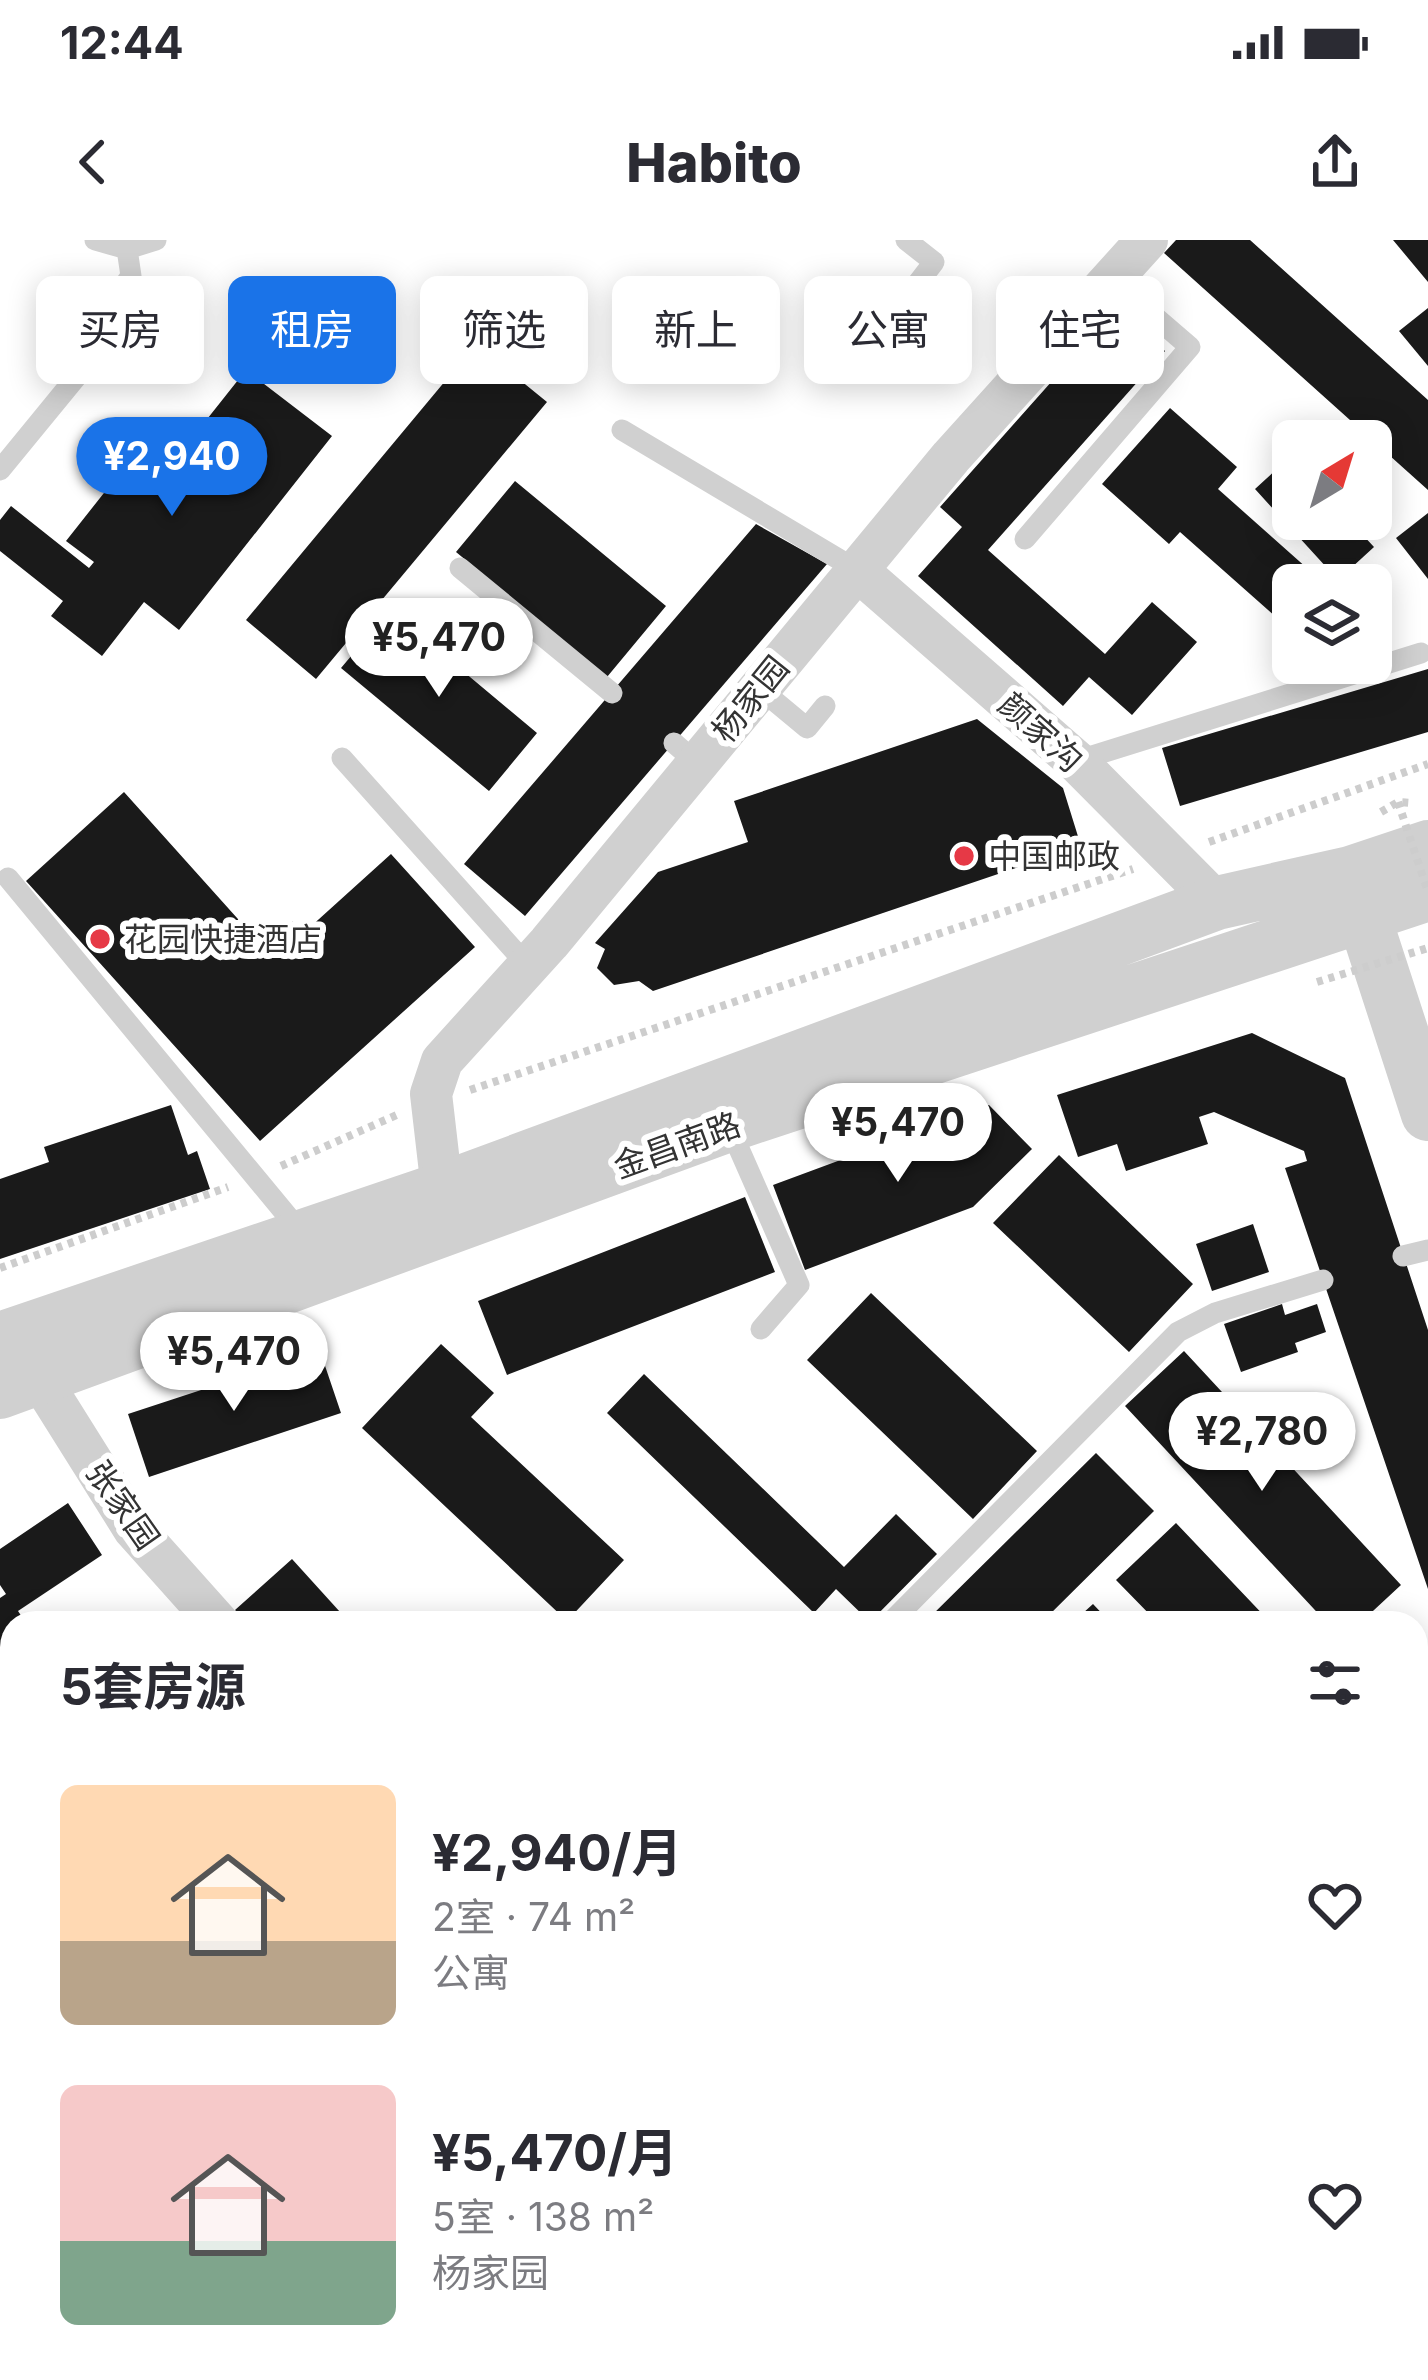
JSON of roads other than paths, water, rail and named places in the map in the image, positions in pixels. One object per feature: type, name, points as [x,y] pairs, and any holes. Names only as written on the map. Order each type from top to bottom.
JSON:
[{"type":"street","name":"杨家园","points":[[1115,276],[1147,240]]},
{"type":"street","name":"杨家园","points":[[442,1189],[431,1100],[442,1061],[528,966],[686,753],[759,688],[1017,384]]},
{"type":"street","name":"颜家沟","points":[[857,570],[1076,761],[1217,903]]},
{"type":"street","name":"金昌南路","points":[[20,1386],[1356,896],[1428,847]]},
{"type":"street","name":"金昌南路","points":[[0,1340],[442,1189],[1217,903],[1428,893]]},
{"type":"street","points":[[1356,896],[1428,1114]]},
{"type":"street","name":"张家园","points":[[20,1386],[134,1529],[207,1611]]},
{"type":"lane","points":[[95,240],[127,249],[156,240]]},
{"type":"lane","points":[[906,240],[934,262],[923,276]]},
{"type":"lane","points":[[0,470],[82,370],[83,342],[131,276],[127,249]]},
{"type":"lane","points":[[1164,324],[1190,347],[1164,377]]},
{"type":"lane","points":[[1025,539],[1158,384]]},
{"type":"lane","points":[[622,430],[857,570]]},
{"type":"lane","points":[[460,568],[612,693]]},
{"type":"lane","points":[[1076,761],[1421,653]]},
{"type":"lane","points":[[759,688],[807,728],[825,706]]},
{"type":"lane","points":[[342,758],[528,966]]},
{"type":"lane","points":[[8,878],[304,1236]]},
{"type":"lane","points":[[729,1126],[799,1286],[761,1329]]},
{"type":"lane","points":[[1403,1256],[1428,1250]]},
{"type":"lane","points":[[902,1611],[1178,1332],[1215,1313],[1323,1280]]},
{"type":"place","name":"中国邮政","points":[[964,856]]},
{"type":"place","name":"花园快捷酒店","points":[[100,939]]}]
